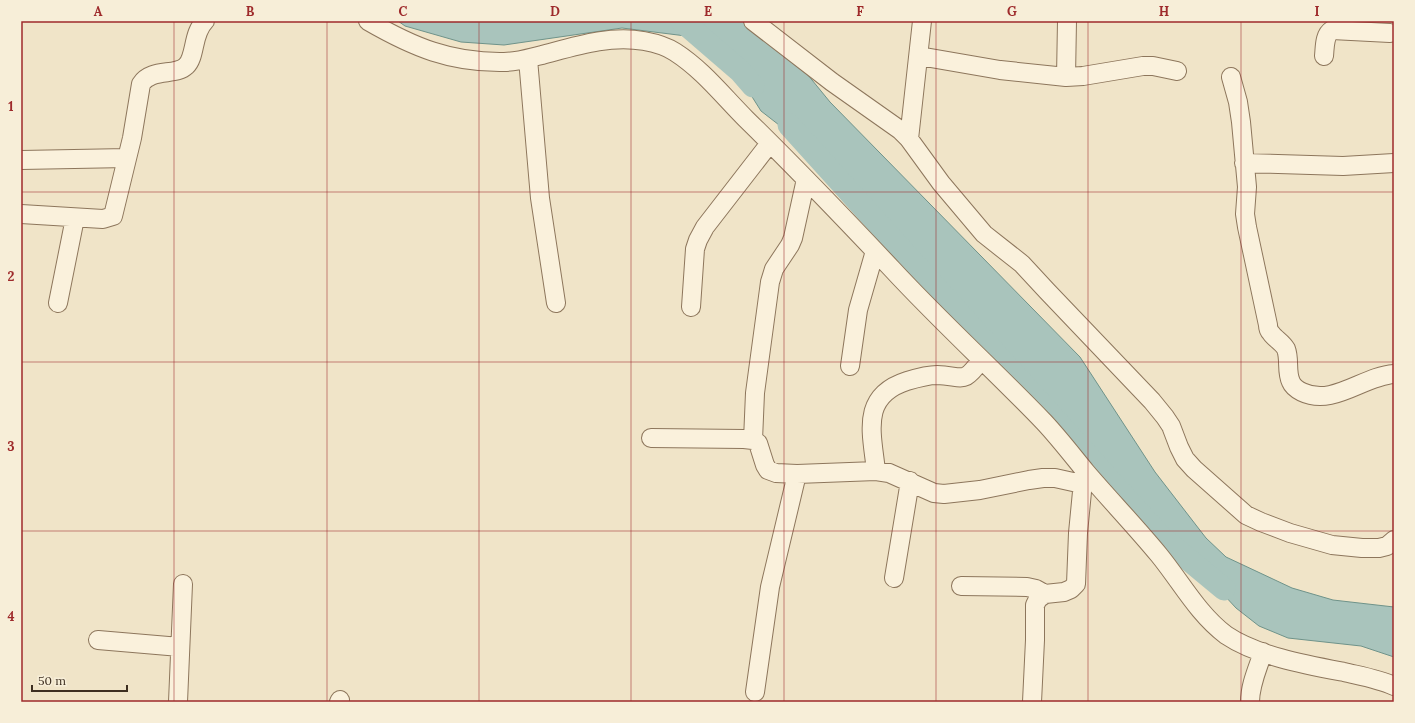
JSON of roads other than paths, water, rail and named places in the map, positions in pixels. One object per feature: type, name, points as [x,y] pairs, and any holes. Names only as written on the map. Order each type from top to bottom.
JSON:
[{"type":"street","points":[[368,21],[419,47],[453,58],[480,62],[505,62],[528,59],[608,39],[627,39],[660,45],[672,50],[704,74],[875,251],[924,304],[1046,424],[1083,476],[1157,553],[1196,606],[1211,622],[1236,641],[1291,662],[1367,677],[1394,686]]},
{"type":"street","points":[[753,21],[832,82],[894,126],[909,139],[941,183],[984,234],[1032,273],[1047,291],[1166,417],[1185,459],[1194,469],[1246,515],[1290,533],[1332,545],[1356,548],[1379,548],[1387,546],[1394,540]]},
{"type":"street","points":[[909,139],[922,21]]},
{"type":"street","points":[[1066,77],[1067,21]]},
{"type":"street","points":[[21,214],[103,219],[113,216],[127,158],[141,84],[144,79],[185,68],[189,64],[200,24]]},
{"type":"street","points":[[1324,56],[1328,33],[1332,30],[1391,30]]},
{"type":"street","points":[[919,56],[1000,70],[1066,77],[1083,76],[1143,66],[1153,66],[1177,71]]},
{"type":"street","points":[[528,59],[540,198],[556,303]]},
{"type":"street","points":[[1231,77],[1238,102],[1247,187],[1244,214],[1270,333],[1283,345],[1286,350],[1291,384],[1309,395],[1319,397],[1394,374]]},
{"type":"street","points":[[691,307],[695,249],[698,240],[770,143]]},
{"type":"street","points":[[21,160],[127,158]]},
{"type":"street","points":[[1244,163],[1343,166],[1394,163]]},
{"type":"street","points":[[753,440],[756,393],[770,282],[774,269],[793,238],[806,179]]},
{"type":"street","points":[[58,303],[75,218]]},
{"type":"street","points":[[850,366],[858,310],[875,251]]},
{"type":"street","points":[[876,471],[871,426],[875,405],[880,397],[896,385],[929,376],[967,377],[981,360]]},
{"type":"street","points":[[652,438],[753,440],[758,443],[768,470],[776,473],[797,474],[876,471],[889,473],[934,493],[944,494],[980,490],[1043,478],[1083,476]]},
{"type":"street","points":[[755,692],[770,588],[797,474]]},
{"type":"street","points":[[1032,702],[1035,605],[1038,599],[1045,594],[1064,592],[1072,589],[1076,584],[1078,533],[1083,476]]},
{"type":"street","points":[[894,578],[910,482]]},
{"type":"street","points":[[178,702],[183,584]]},
{"type":"street","points":[[961,586],[1027,587],[1036,589],[1045,594]]},
{"type":"street","points":[[98,640],[180,647]]},
{"type":"street","points":[[1250,702],[1252,685],[1263,652]]},
{"type":"water","points":[[398,21],[745,21],[794,58],[830,102],[1080,357],[1155,472],[1206,538],[1226,557],[1292,588],[1333,600],[1394,607],[1394,657],[1361,646],[1288,638],[1259,626],[1236,608],[819,156],[761,111],[722,49],[694,37],[622,28],[504,45],[461,42],[405,26]]},
{"type":"waterway","points":[[682,21],[740,71],[753,86]]},
{"type":"waterway","points":[[789,125],[1160,536],[1224,589]]}]
